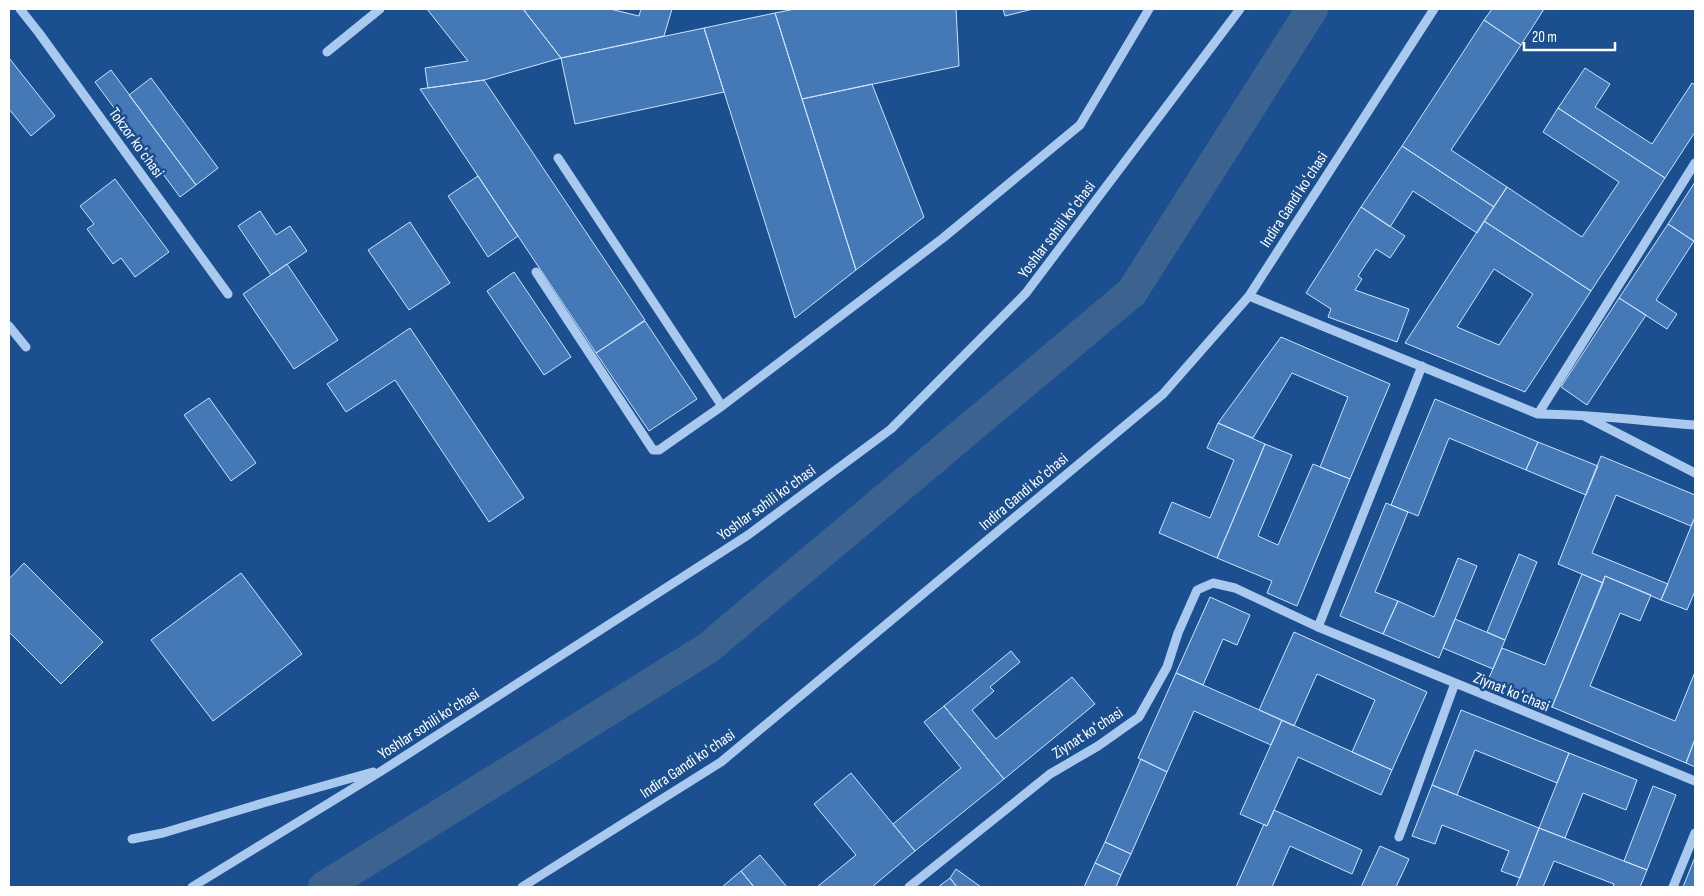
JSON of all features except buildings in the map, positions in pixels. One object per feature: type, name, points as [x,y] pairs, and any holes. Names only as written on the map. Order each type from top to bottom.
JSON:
[{"type":"street","name":"Tokzor koʻchasi","points":[[20,9],[228,294]]},
{"type":"street","points":[[326,52],[380,9]]},
{"type":"street","points":[[536,272],[653,450],[659,450],[722,406],[943,238],[1080,125],[1150,9]]},
{"type":"street","name":"Yoshlar sohili koʻchasi","points":[[192,887],[383,770],[748,535],[891,429],[1026,293],[1240,9]]},
{"type":"street","name":"Indira Gandi koʻchasi","points":[[522,887],[721,762],[1163,394],[1249,296],[1434,9]]},
{"type":"street","points":[[558,158],[722,406]]},
{"type":"street","points":[[1538,414],[1695,163]]},
{"type":"street","points":[[1249,296],[1538,414],[1580,414],[1630,420],[1695,424]]},
{"type":"street","points":[[9,326],[26,347]]},
{"type":"street","points":[[1318,627],[1422,366]]},
{"type":"street","points":[[1580,414],[1695,473]]},
{"type":"street","name":"Ziynat koʻchasi","points":[[909,887],[1050,774],[1098,746],[1139,717],[1167,667],[1178,633],[1197,590],[1213,583],[1235,588],[1318,627],[1695,782]]},
{"type":"street","points":[[1399,837],[1455,683]]},
{"type":"street","points":[[132,839],[163,833],[262,803],[383,770]]},
{"type":"street","points":[[1673,887],[1695,833]]},
{"type":"waterway","points":[[324,887],[708,648],[1132,292],[1312,9]]}]
